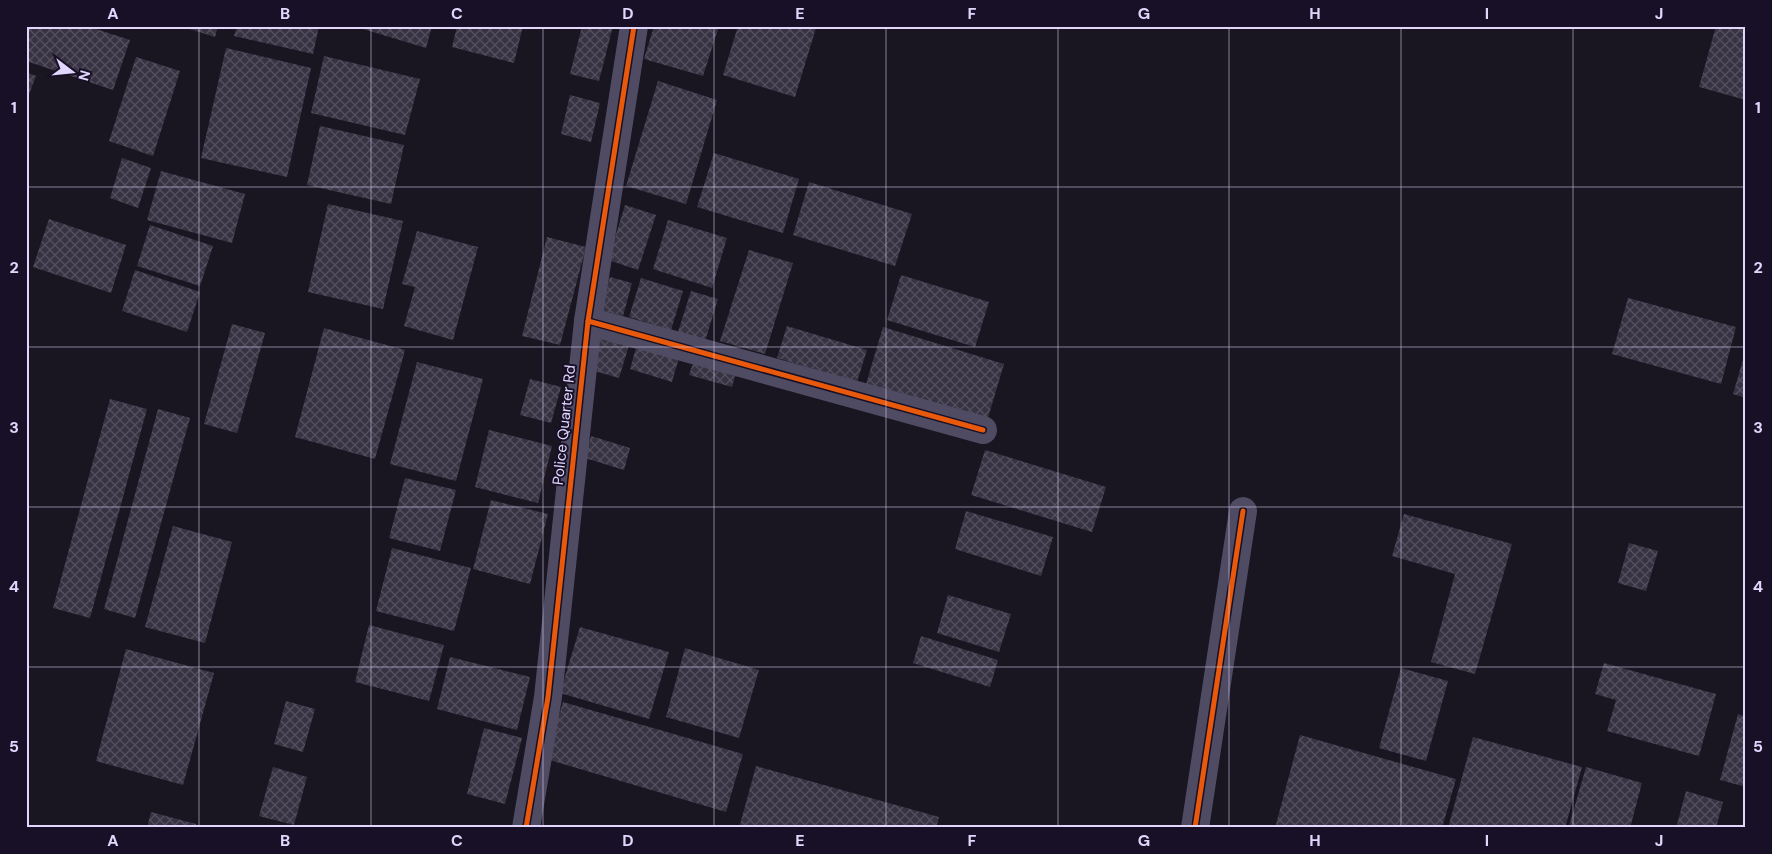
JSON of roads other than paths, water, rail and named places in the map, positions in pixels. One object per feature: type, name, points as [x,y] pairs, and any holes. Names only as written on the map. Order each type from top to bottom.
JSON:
[{"type":"street","name":"Police Quarter Rd","points":[[526,828],[548,698],[588,321],[634,26]]},
{"type":"street","points":[[588,321],[983,430]]},
{"type":"street","points":[[1195,828],[1243,511]]}]
